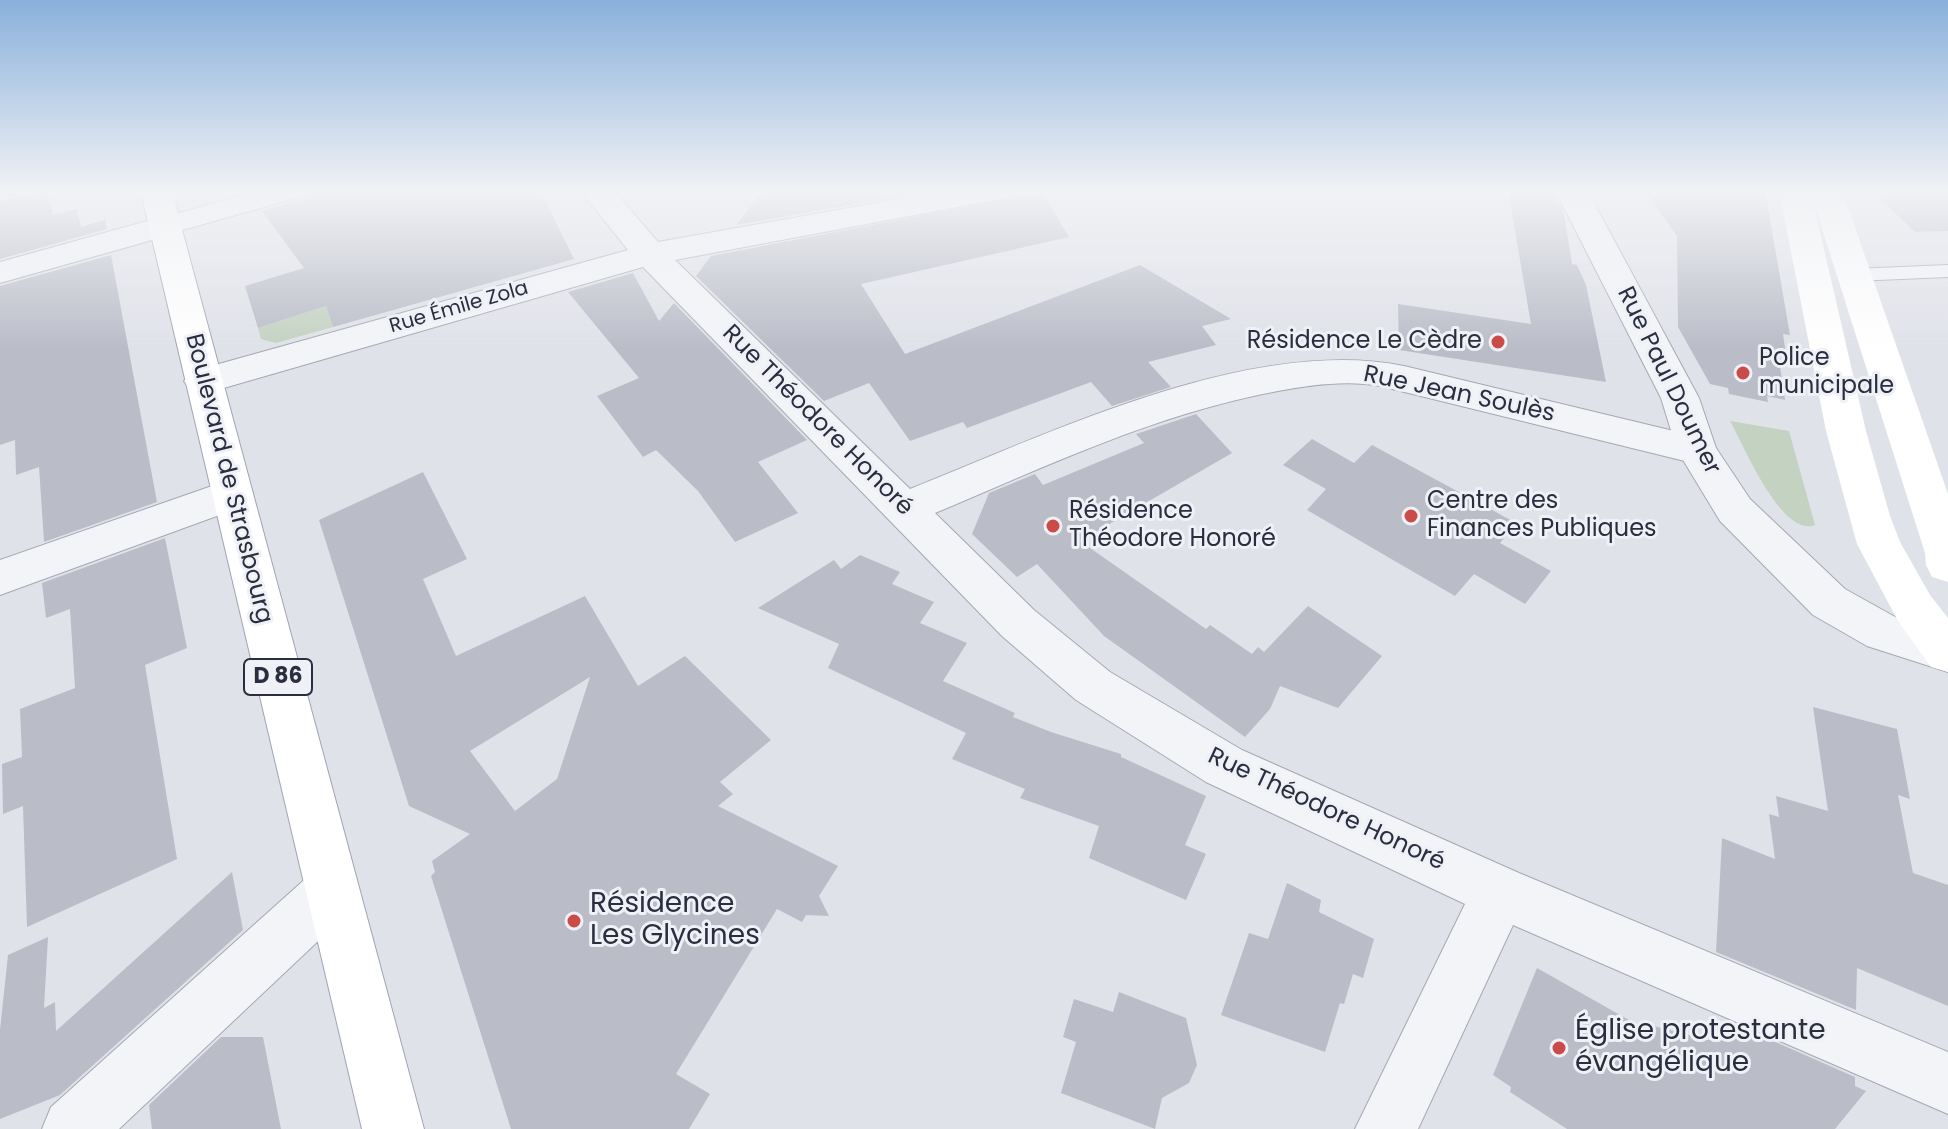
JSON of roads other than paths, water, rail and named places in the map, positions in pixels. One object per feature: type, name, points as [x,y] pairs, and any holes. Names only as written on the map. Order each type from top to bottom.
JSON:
[{"type":"main road","name":"Boulevard de Strasbourg","points":[[168,243],[393,1129]]},
{"type":"main road","points":[[1806,243],[1846,431],[1869,516],[1879,544],[1931,613],[1948,653]]},
{"type":"main road","points":[[1843,243],[1947,553],[1948,565]]},
{"type":"street","points":[[0,273],[66,243]]},
{"type":"street","name":"Rue Théodore Honoré","points":[[640,243],[1018,623],[1093,686],[1224,766],[1500,892],[1948,1083]]},
{"type":"street","name":"Rue Émile Zola","points":[[203,381],[650,254],[700,243]]},
{"type":"street","name":"Rue Paul Doumer","points":[[1599,243],[1671,378],[1697,450],[1735,510],[1829,602],[1883,633],[1948,653]]},
{"type":"street","name":"Rue Jean Soulès","points":[[904,508],[1151,412],[1252,383],[1325,373],[1359,371],[1404,379],[1697,450]]},
{"type":"street","points":[[0,578],[232,494]]},
{"type":"street","points":[[1782,557],[1872,597],[1931,613]]},
{"type":"street","points":[[73,1129],[332,891]]},
{"type":"street","points":[[1386,1129],[1500,892]]},
{"type":"lane","points":[[1854,275],[1948,271]]},
{"type":"place","name":"Résidence Le Cèdre","points":[[1498,342]]},
{"type":"place","name":"Police municipale","points":[[1743,373]]},
{"type":"place","name":"Centre des Finances Publiques","points":[[1411,516]]},
{"type":"place","name":"Résidence Théodore Honoré","points":[[1053,526]]},
{"type":"place","name":"Résidence Les Glycines","points":[[574,921]]},
{"type":"place","name":"Église protestante évangélique","points":[[1559,1048]]}]
